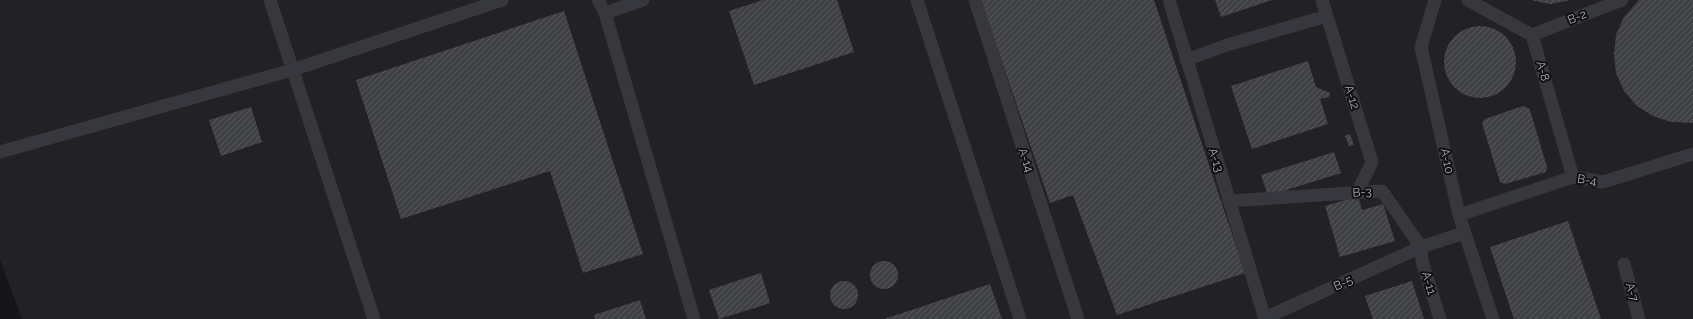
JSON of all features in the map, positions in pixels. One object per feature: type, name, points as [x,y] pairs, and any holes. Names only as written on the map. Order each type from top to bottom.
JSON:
[{"type":"lane","points":[[270,0],[374,319]]},
{"type":"lane","points":[[0,152],[292,70],[502,0]]},
{"type":"lane","points":[[598,0],[605,13],[694,319]]},
{"type":"lane","points":[[605,13],[643,0]]},
{"type":"lane","points":[[917,0],[1020,319]]},
{"type":"lane","name":"A-14","points":[[975,0],[1078,319]]},
{"type":"lane","name":"A-13","points":[[1169,0],[1265,319]]},
{"type":"lane","name":"A-12","points":[[1322,0],[1372,162],[1357,193]]},
{"type":"lane","name":"A-10","points":[[1435,0],[1421,47],[1459,216],[1493,319]]},
{"type":"lane","points":[[1468,0],[1532,35]]},
{"type":"lane","name":"B-2","points":[[1532,35],[1622,0]]},
{"type":"lane","points":[[1186,60],[1228,45],[1327,16]]},
{"type":"lane","name":"A-8","points":[[1532,35],[1573,177]]},
{"type":"lane","name":"B-4","points":[[1459,216],[1573,177],[1603,182],[1693,154]]},
{"type":"lane","name":"B-3","points":[[1229,201],[1382,191],[1421,247]]},
{"type":"lane","points":[[1421,247],[1464,233]]},
{"type":"lane","name":"B-5","points":[[1265,319],[1421,247]]},
{"type":"lane","name":"A-11","points":[[1421,247],[1422,261],[1440,319]]},
{"type":"lane","name":"A-7","points":[[1624,264],[1640,319]]},
{"type":"shaded area","points":[[0,0],[1693,0],[1693,319],[22,319],[0,260]]},
{"type":"building","points":[[763,0],[837,0],[854,52],[754,85],[729,11]]},
{"type":"building","points":[[981,0],[1154,0],[1245,273],[1117,315],[1073,195],[1050,203]]},
{"type":"building","points":[[1215,0],[1272,0],[1221,17]]},
{"type":"building","points":[[1531,0],[1571,0],[1550,4]]},
{"type":"building","points":[[1639,0],[1693,0],[1693,123],[1671,122],[1653,116],[1637,106],[1624,91],[1616,73],[1614,54],[1616,35],[1624,17]]},
{"type":"building","points":[[564,11],[643,254],[583,273],[550,171],[401,219],[356,80]]},
{"type":"building","points":[[1473,26],[1487,26],[1494,28],[1506,36],[1514,48],[1516,62],[1514,76],[1506,88],[1494,96],[1487,98],[1473,98],[1466,96],[1454,88],[1446,76],[1444,69],[1444,55],[1446,48],[1454,36],[1466,28]]},
{"type":"building","points":[[1308,61],[1316,87],[1330,93],[1329,97],[1320,99],[1328,124],[1252,149],[1231,86]]},
{"type":"building","points":[[1523,106],[1530,110],[1547,167],[1546,172],[1505,184],[1500,182],[1482,123],[1485,119]]},
{"type":"building","points":[[251,107],[262,142],[221,156],[209,120]]},
{"type":"building","points":[[1350,134],[1354,145],[1349,146],[1345,136]]},
{"type":"building","points":[[1334,152],[1341,173],[1268,196],[1261,175]]},
{"type":"building","points":[[1358,196],[1362,210],[1383,204],[1395,241],[1340,257],[1325,206]]},
{"type":"building","points":[[1568,221],[1601,319],[1514,319],[1490,247]]},
{"type":"building","points":[[884,261],[894,265],[898,275],[894,285],[884,289],[874,285],[870,275],[874,265]]},
{"type":"building","points":[[761,273],[770,303],[719,319],[709,290]]},
{"type":"building","points":[[844,281],[854,285],[858,295],[854,305],[844,309],[834,305],[830,295],[834,285]]},
{"type":"building","points":[[1412,281],[1424,319],[1373,319],[1365,296]]},
{"type":"building","points":[[990,284],[1002,319],[884,319]]},
{"type":"building","points":[[640,300],[646,319],[595,319],[594,315]]}]
